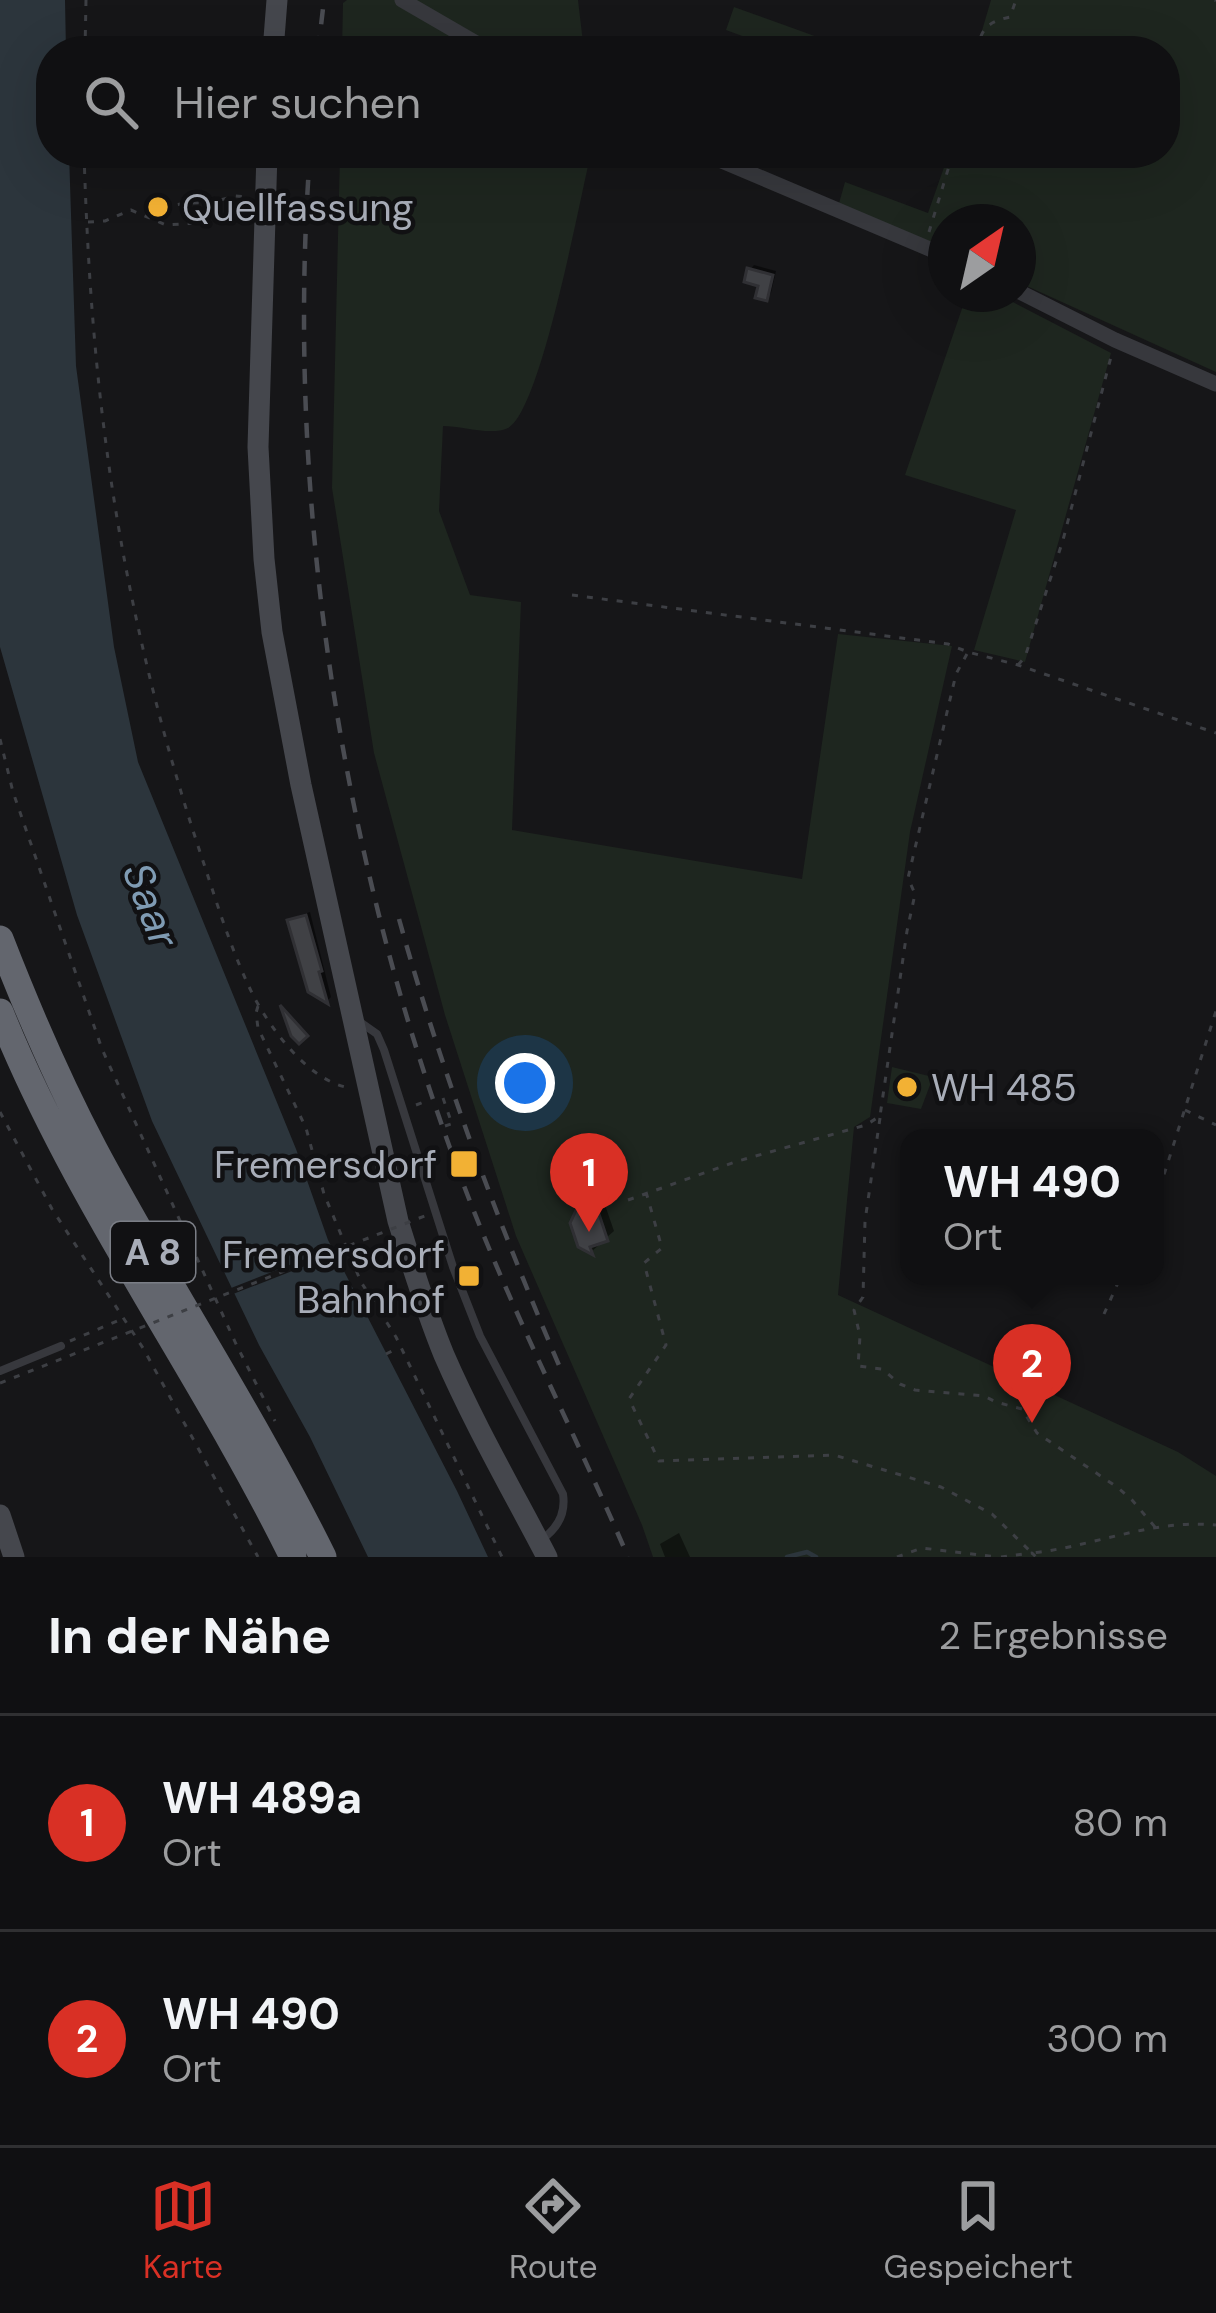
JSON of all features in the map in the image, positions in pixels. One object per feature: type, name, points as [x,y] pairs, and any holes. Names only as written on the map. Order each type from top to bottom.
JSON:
[{"type":"highway","name":"A 8","points":[[0,939],[35,1027],[94,1150],[322,1557]]},
{"type":"highway","name":"A 8","points":[[0,1012],[71,1162],[293,1557]]},
{"type":"main road","points":[[274,36],[277,0]]},
{"type":"main road","points":[[267,168],[258,447],[264,560],[286,713],[398,1221],[424,1303],[464,1399],[543,1549]]},
{"type":"main road","points":[[0,1515],[14,1557]]},
{"type":"street","points":[[402,0],[464,36]]},
{"type":"street","points":[[739,168],[926,245]]},
{"type":"street","points":[[1036,300],[1216,384]]},
{"type":"lane","points":[[353,1019],[376,1034],[385,1051],[453,1267],[480,1336],[563,1494],[560,1520],[543,1549]]},
{"type":"lane","points":[[0,1371],[61,1346]]},
{"type":"path","points":[[85,36],[86,0]]},
{"type":"path","points":[[982,36],[992,21],[1010,17],[1016,0]]},
{"type":"path","points":[[84,168],[96,365],[106,446],[135,612],[193,830],[223,920],[259,1005],[311,1072],[337,1086],[369,1088]]},
{"type":"path","points":[[926,245],[948,168]]},
{"type":"path","points":[[163,207],[235,196]]},
{"type":"path","points":[[86,222],[105,221],[131,210],[166,225],[184,225],[196,223],[209,203]]},
{"type":"path","points":[[1018,664],[1025,657],[1063,540],[1115,340]]},
{"type":"path","points":[[572,595],[948,644],[1216,733]]},
{"type":"path","points":[[968,652],[956,674],[908,878],[915,894],[865,1221],[863,1297],[854,1310],[860,1336],[858,1366],[882,1369],[915,1390],[984,1396],[1022,1409],[1037,1432],[1117,1487],[1155,1527]]},
{"type":"path","points":[[0,740],[13,792],[102,1049],[274,1420]]},
{"type":"path","points":[[259,1005],[258,1028],[306,1128],[324,1194],[352,1262],[404,1353],[502,1557]]},
{"type":"path","points":[[1164,1174],[1216,1011]]},
{"type":"path","points":[[443,1098],[455,1123],[445,1126]]},
{"type":"path","points":[[402,1109],[426,1101]]},
{"type":"path","points":[[1184,1109],[1216,1125]]},
{"type":"path","points":[[0,1112],[52,1209],[124,1319],[258,1557]]},
{"type":"path","points":[[628,1200],[738,1161],[866,1126],[880,1116]]},
{"type":"path","points":[[646,1192],[662,1248],[644,1263],[666,1345],[629,1399],[659,1461],[835,1455],[941,1486],[992,1514],[1034,1555]]},
{"type":"path","points":[[407,1215],[414,1236]]},
{"type":"path","points":[[0,1383],[427,1215]]},
{"type":"path","points":[[362,1257],[393,1241]]},
{"type":"path","points":[[1104,1314],[1117,1285]]},
{"type":"path","points":[[61,1346],[124,1319]]},
{"type":"path","points":[[386,1354],[398,1348]]},
{"type":"path","points":[[897,1557],[922,1548],[999,1557],[1034,1555],[1183,1522],[1216,1525]]},
{"type":"shaded area","points":[[578,0],[582,36],[342,36],[343,3]]},
{"type":"shaded area","points":[[991,0],[1216,0],[1216,372],[1036,290],[1036,204],[931,204],[944,168],[1180,168],[1180,36],[980,36]]},
{"type":"shaded area","points":[[734,7],[814,36],[742,36],[726,30]]},
{"type":"shaded area","points":[[340,168],[588,168],[546,345],[521,413],[501,430],[443,426],[439,511],[470,595],[521,602],[512,830],[802,879],[838,634],[952,646],[910,832],[870,1117],[854,1127],[838,1295],[1178,1452],[1216,1476],[1216,1557],[653,1557],[516,1236],[445,1015],[374,753],[332,488]]},
{"type":"shaded area","points":[[845,182],[928,213],[928,244],[838,207]]},
{"type":"shaded area","points":[[961,312],[1032,312],[1111,353],[1025,662],[974,650],[1016,510],[905,475]]},
{"type":"shaded area","points":[[892,1067],[933,1077],[921,1109],[887,1103]]},
{"type":"water","name":"Saar","points":[[0,0],[65,0],[66,36],[36,36],[36,168],[69,168],[76,366],[114,647],[138,762],[296,1149],[328,1240],[488,1557],[368,1557],[152,1121],[77,915],[0,647]]},
{"type":"pier","points":[[338,1246],[341,1252],[228,1296],[226,1290]]},
{"type":"building","points":[[747,268],[773,275],[767,301],[755,298],[758,286],[744,282]]},
{"type":"building","points":[[306,915],[328,1004],[308,992],[287,920]]},
{"type":"building","points":[[280,1005],[308,1036],[299,1044],[291,1036]]},
{"type":"building","points":[[578,1206],[581,1216],[598,1211],[608,1241],[590,1247],[593,1255],[578,1247],[570,1223]]},
{"type":"waterway","points":[[787,1557],[807,1552],[816,1557]]},
{"type":"railway","points":[[320,36],[324,0]]},
{"type":"railway","points":[[309,168],[304,281],[314,539],[352,796],[416,1046],[457,1167],[628,1557]]},
{"type":"railway","points":[[399,919],[472,1147],[561,1370]]},
{"type":"place","name":"Quellfassung","points":[[158,207]]},
{"type":"place","name":"WH 485","points":[[907,1087]]},
{"type":"place","name":"Fremersdorf","points":[[464,1164]]},
{"type":"place","name":"WH 489a","points":[[589,1232]]},
{"type":"place","name":"Fremersdorf Bahnhof","points":[[469,1276]]},
{"type":"place","name":"WH 490","points":[[1032,1423]]}]
